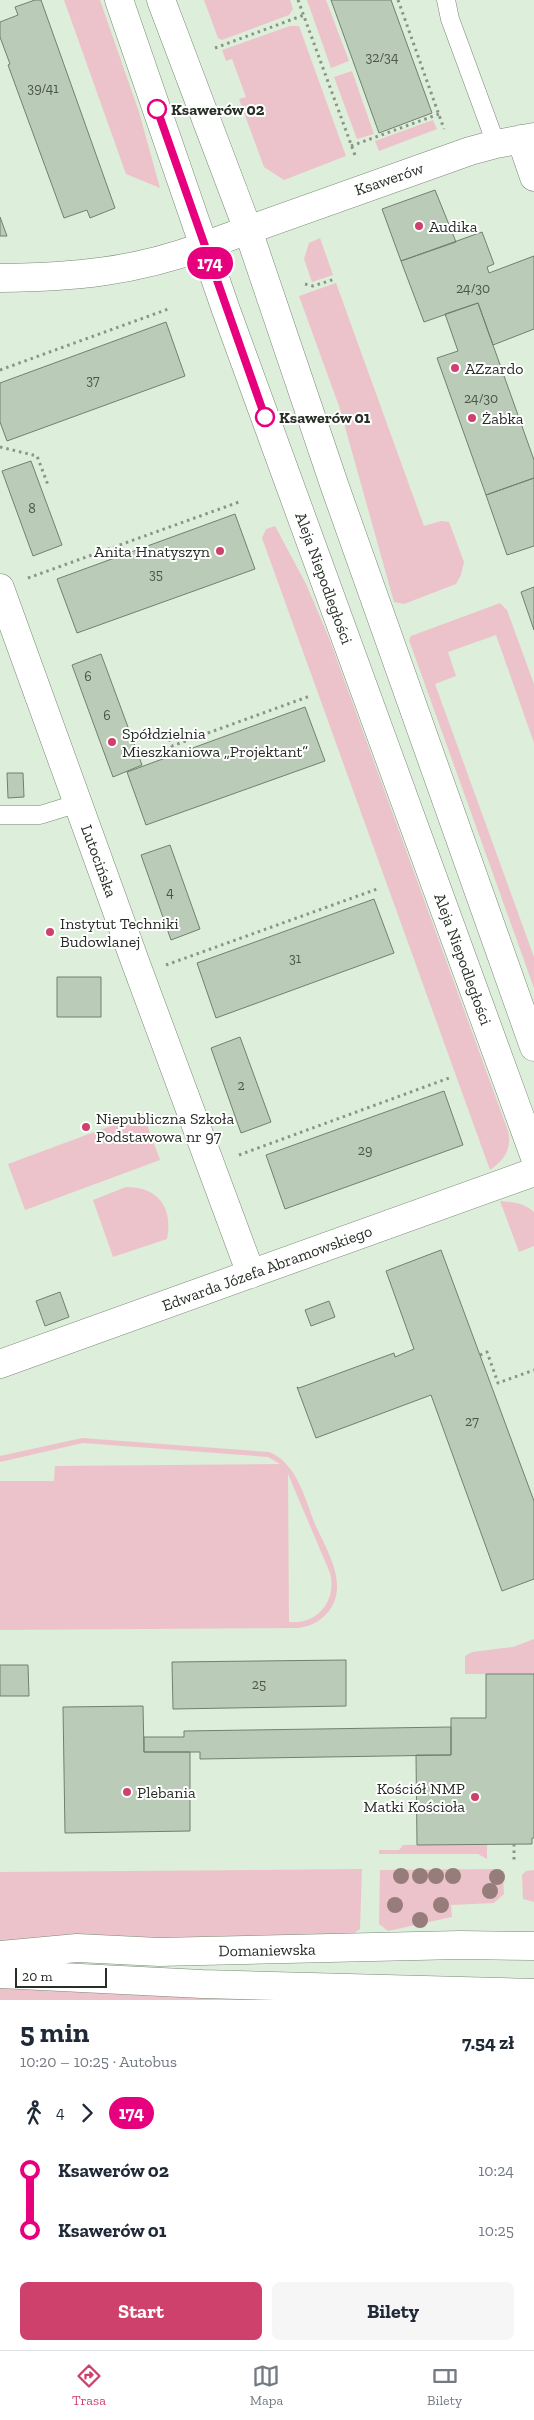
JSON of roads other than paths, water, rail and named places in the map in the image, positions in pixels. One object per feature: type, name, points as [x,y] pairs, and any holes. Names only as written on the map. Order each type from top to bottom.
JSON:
[{"type":"street","name":"Aleja Niepodległości","points":[[119,0],[204,246],[534,1155]]},
{"type":"street","points":[[161,0],[248,230],[335,488],[534,1047]]},
{"type":"street","name":"Ksawerów","points":[[204,246],[342,195],[517,140]]},
{"type":"street","points":[[517,140],[534,177]]},
{"type":"street","points":[[0,278],[52,277],[123,270],[150,264],[204,246]]},
{"type":"street","name":"Lutocińska","points":[[0,588],[136,964],[252,1274]]},
{"type":"street","name":"Edwarda Józefa Abramowskiego","points":[[0,1364],[534,1172]]},
{"type":"street","name":"Domaniewska","points":[[0,1955],[77,1948],[159,1952],[460,1945],[534,1946]]},
{"type":"street","name":"Domaniewska","points":[[0,1974],[202,1984],[534,1993]]},
{"type":"lane","points":[[446,0],[450,19],[517,140]]},
{"type":"lane","points":[[0,815],[40,814],[79,803]]},
{"type":"place","name":"Ksawerów 02","points":[[157,109]]},
{"type":"place","name":"Audika","points":[[419,226]]},
{"type":"place","name":"AZzardo","points":[[455,368]]},
{"type":"place","name":"Ksawerów 01","points":[[265,417]]},
{"type":"place","name":"Żabka","points":[[472,418]]},
{"type":"place","name":"Anita Hnatyszyn","points":[[220,551]]},
{"type":"place","name":"Spółdzielnia Mieszkaniowa „Projektant”","points":[[112,742]]},
{"type":"place","name":"Instytut Techniki Budowlanej","points":[[50,932]]},
{"type":"place","name":"Niepubliczna Szkoła Podstawowa nr 97","points":[[86,1127]]},
{"type":"place","name":"Plebania","points":[[127,1792]]},
{"type":"place","name":"Kościół NMP Matki Kościoła","points":[[475,1797]]}]
